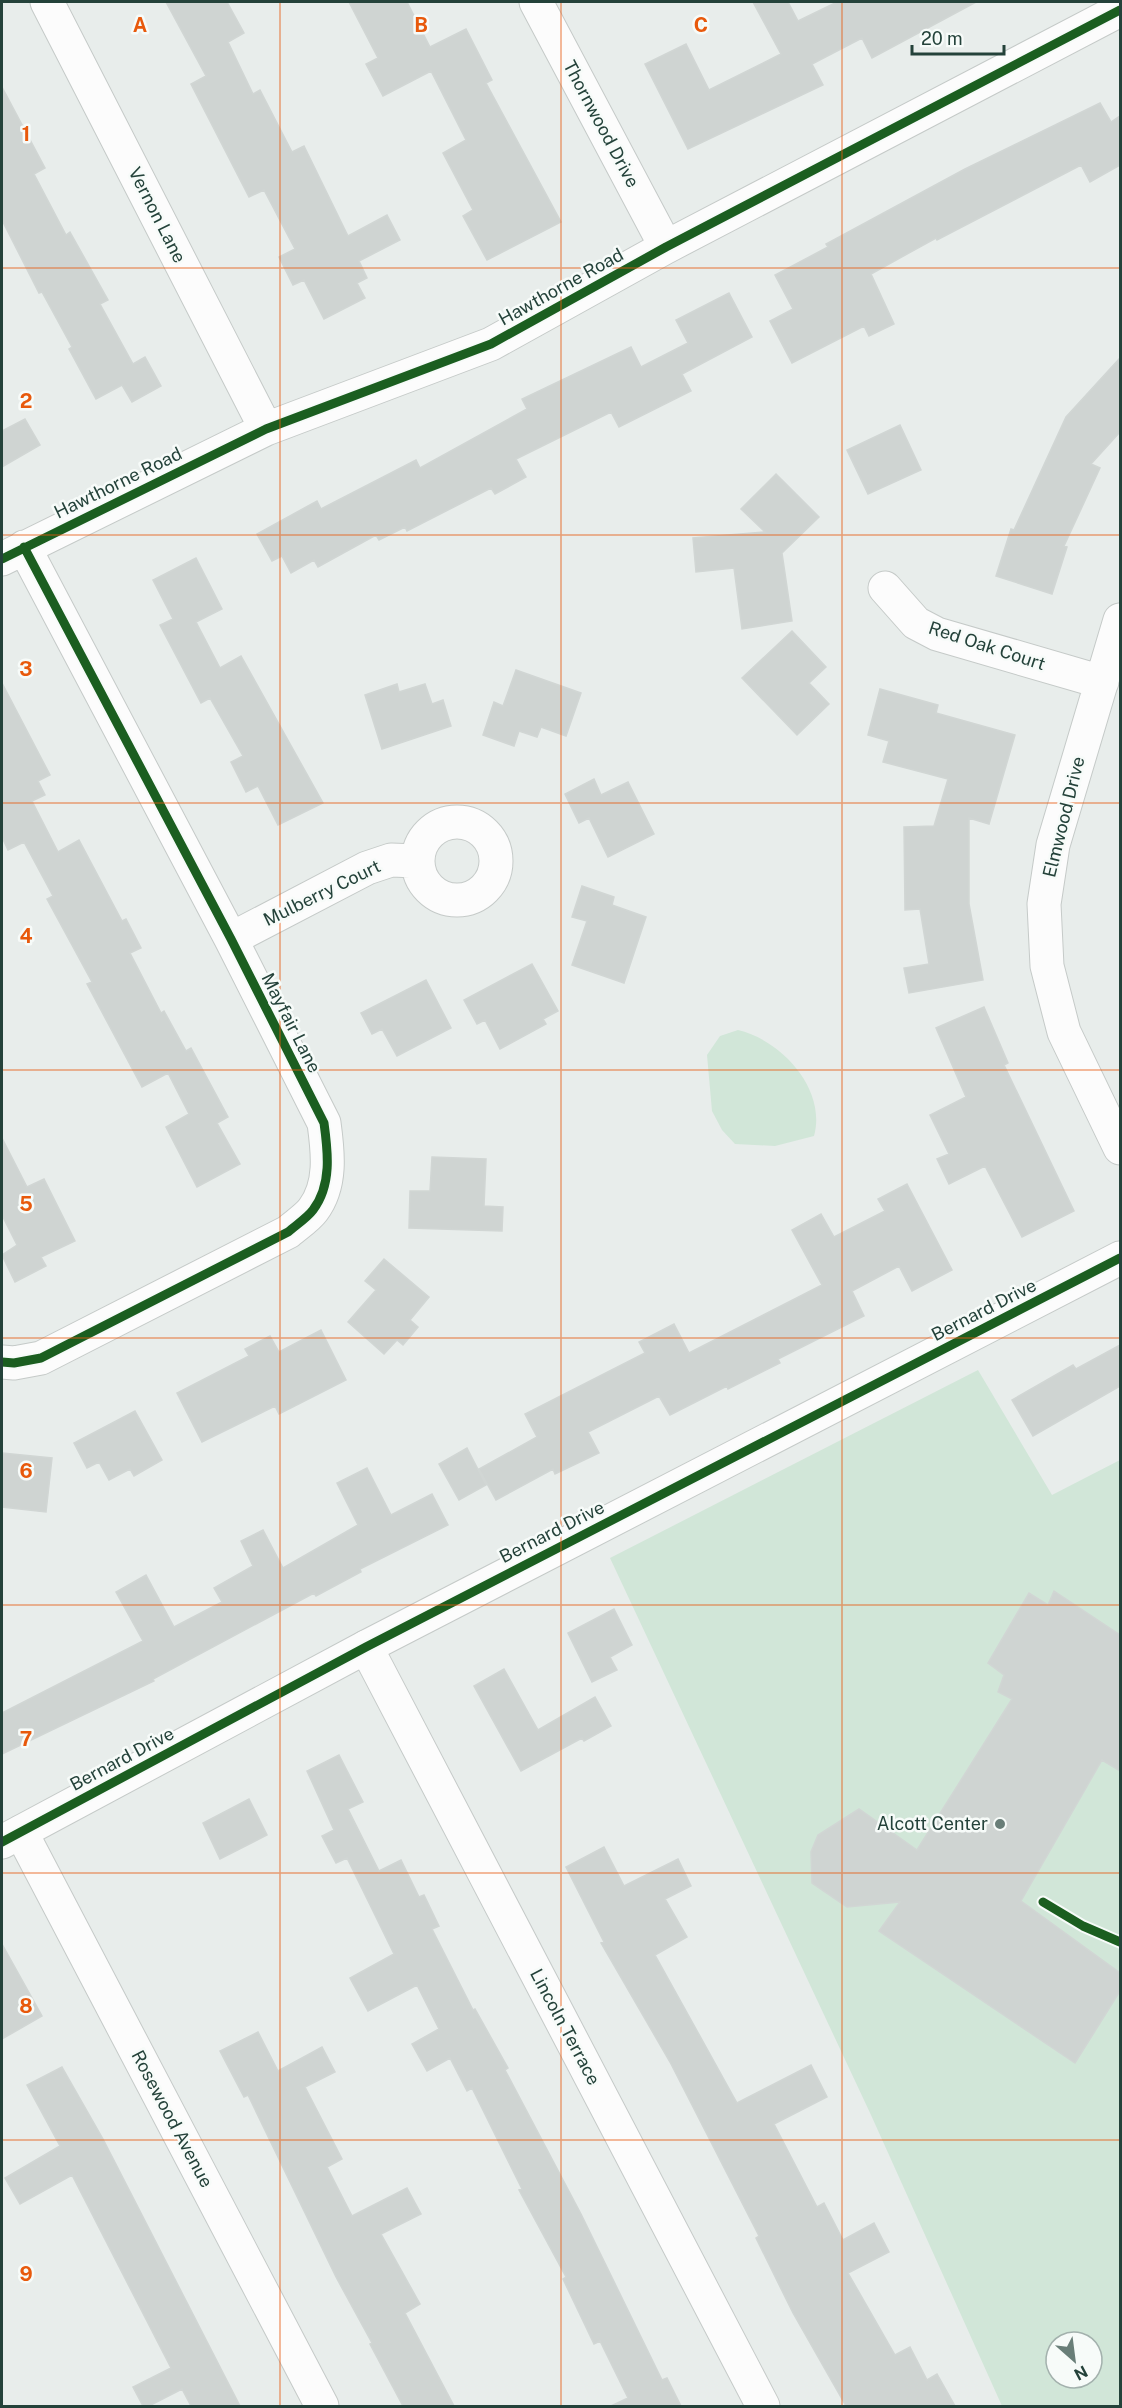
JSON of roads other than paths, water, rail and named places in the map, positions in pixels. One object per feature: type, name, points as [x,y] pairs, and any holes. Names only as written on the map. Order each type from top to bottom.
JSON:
[{"type":"street","name":"Vernon Lane","points":[[47,2],[266,429]]},
{"type":"street","name":"Thornwood Drive","points":[[536,2],[666,247]]},
{"type":"street","name":"Hawthorne Road","points":[[13,553],[266,429],[491,345],[666,247],[1120,10]]},
{"type":"street","name":"Mayfair Lane","points":[[2,1362],[14,1364],[41,1358],[288,1232],[313,1211],[325,1186],[328,1157],[324,1123],[231,939],[13,553]]},
{"type":"street","name":"Red Oak Court","points":[[885,588],[916,623],[937,634],[1102,682]]},
{"type":"street","name":"Elmwood Drive","points":[[1120,620],[1053,845],[1044,904],[1047,966],[1064,1032],[1120,1149]]},
{"type":"street","name":"Mulberry Court","points":[[231,939],[367,868],[391,860],[417,861]]},
{"type":"street","name":"Bernard Drive","points":[[11,1837],[366,1647],[1120,1258]]},
{"type":"street","name":"Lincoln Terrace","points":[[366,1647],[763,2406]]},
{"type":"street","name":"Rosewood Avenue","points":[[11,1837],[322,2406]]},
{"type":"place","name":"Alcott Center","points":[[1000,1824]]}]
